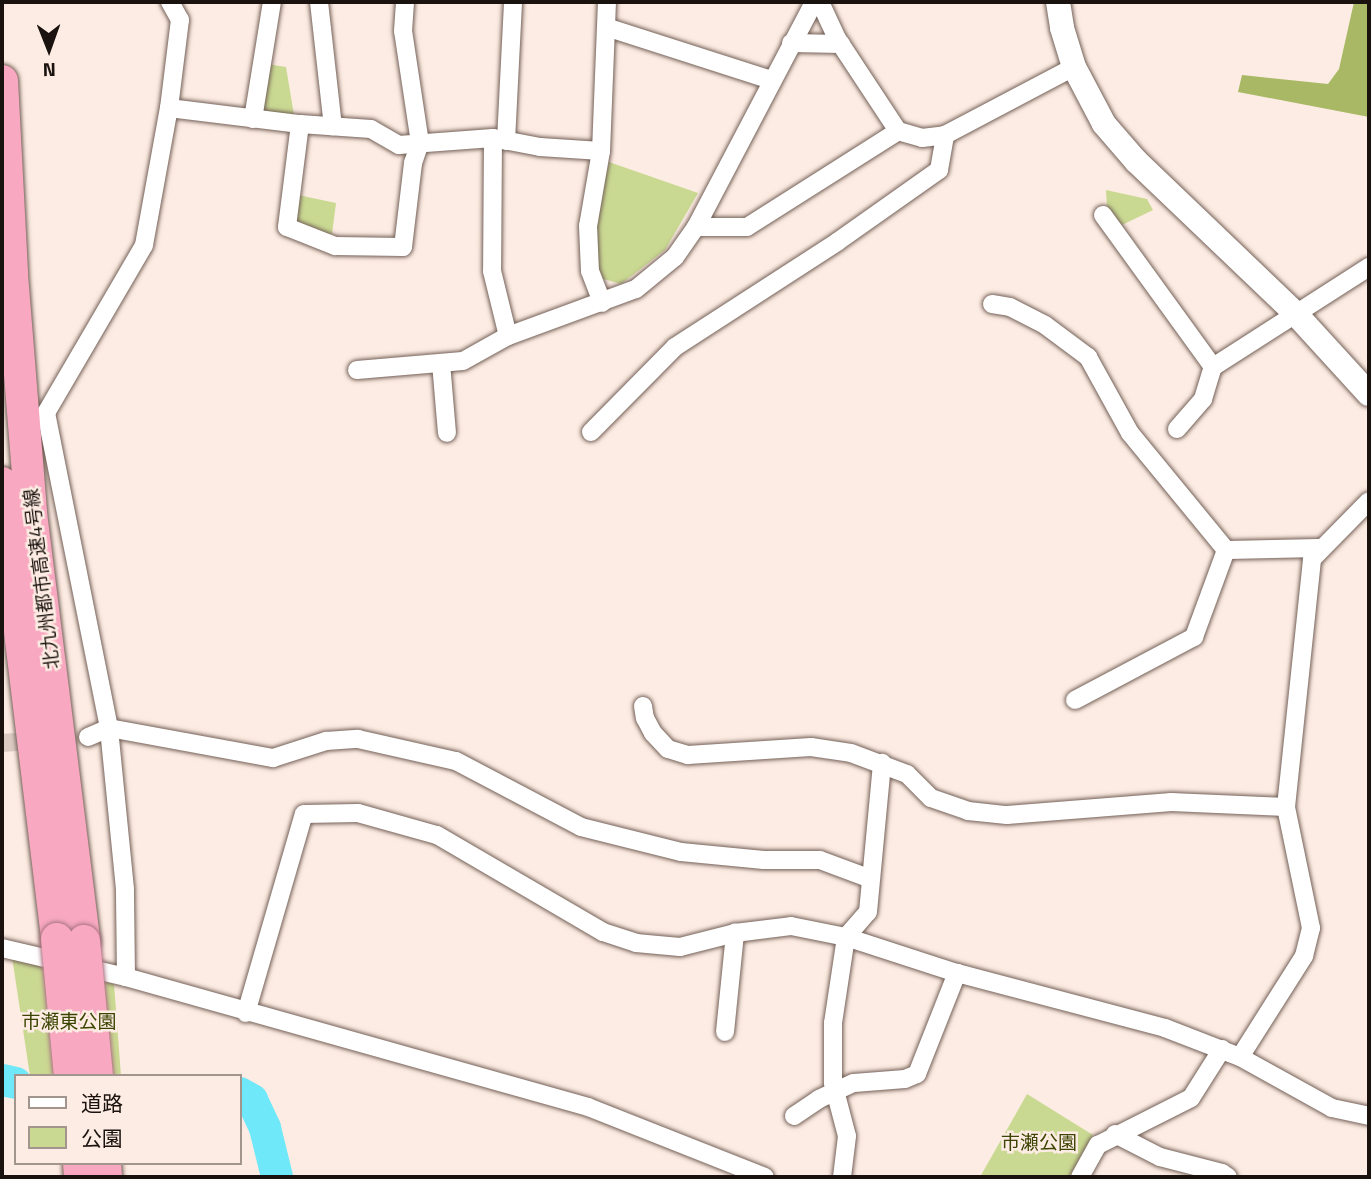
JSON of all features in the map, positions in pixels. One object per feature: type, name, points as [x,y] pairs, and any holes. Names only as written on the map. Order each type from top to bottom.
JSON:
[{"type":"highway","name":"北九州都市高速4号線","points":[[2,81],[12,275],[31,513],[71,940],[71,1074]]},
{"type":"highway","name":"北九州都市高速4号線","points":[[2,483],[71,940],[97,1074]]},
{"type":"street","points":[[126,977],[125,890],[109,728],[46,413],[144,245],[169,108],[180,20],[170,2]]},
{"type":"street","points":[[253,119],[272,2]]},
{"type":"street","points":[[319,2],[333,126]]},
{"type":"street","points":[[300,124],[287,228],[335,246],[403,247],[412,163],[420,143],[403,32],[405,2]]},
{"type":"street","points":[[508,336],[492,271],[499,140],[513,2]]},
{"type":"street","points":[[602,303],[590,271],[588,226],[601,150],[607,2]]},
{"type":"street","points":[[357,370],[463,361],[508,336],[636,289],[661,271],[696,227],[814,2]]},
{"type":"street","points":[[820,2],[841,44],[898,131],[922,138],[945,135],[1074,67]]},
{"type":"street","points":[[1059,2],[1062,28],[1074,67],[1104,124],[1136,161],[1294,313],[1369,394]]},
{"type":"street","points":[[606,27],[771,80]]},
{"type":"street","points":[[792,43],[841,44]]},
{"type":"street","points":[[169,108],[300,124],[371,129],[399,145],[499,140],[540,147],[601,150]]},
{"type":"street","points":[[696,227],[747,227],[898,131]]},
{"type":"street","points":[[591,432],[675,346],[837,242],[939,170],[945,135]]},
{"type":"street","points":[[1103,215],[1213,367]]},
{"type":"street","points":[[1177,429],[1203,399],[1213,367],[1369,267]]},
{"type":"street","points":[[992,304],[1010,307],[1045,326],[1088,358],[1130,433],[1226,550]]},
{"type":"street","points":[[441,363],[447,433]]},
{"type":"street","points":[[1240,1057],[1304,956],[1311,928],[1286,807],[1312,559],[1369,501]]},
{"type":"street","points":[[1226,550],[1320,548]]},
{"type":"street","points":[[1075,700],[1194,637],[1226,550]]},
{"type":"street","points":[[643,706],[645,718],[653,733],[668,748],[688,755],[811,747],[851,753],[907,774],[931,798],[968,811],[1007,815],[1171,802],[1286,807]]},
{"type":"street","points":[[88,737],[109,728],[272,758],[326,741],[358,739],[456,761],[581,827],[681,852],[764,860],[820,860],[871,879]]},
{"type":"street","points":[[842,1177],[847,1136],[836,1091],[833,1023],[846,937],[868,912],[882,763]]},
{"type":"street","points":[[246,1013],[304,814],[358,813],[438,835],[603,932],[636,943],[680,947],[735,933],[791,926],[846,937],[957,972],[1109,1012],[1222,1049],[1332,1108],[1369,1116]]},
{"type":"street","points":[[725,1032],[735,933]]},
{"type":"street","points":[[2,948],[126,977],[246,1013],[588,1107],[765,1177]]},
{"type":"street","points":[[794,1116],[854,1083],[905,1079],[917,1074],[957,972]]},
{"type":"street","points":[[1080,1177],[1098,1145],[1115,1134],[1191,1098],[1222,1049]]},
{"type":"street","points":[[1115,1134],[1160,1157],[1222,1172],[1228,1177]]},
{"type":"green space","points":[[1354,2],[1369,2],[1369,117],[1238,92],[1242,75],[1328,84],[1339,69]]},
{"type":"green space","points":[[267,64],[286,67],[294,115],[264,113],[260,107]]},
{"type":"green space","points":[[609,162],[698,193],[665,250],[621,284],[600,278],[596,255],[595,223]]},
{"type":"green space","points":[[1106,190],[1147,199],[1153,210],[1122,225],[1107,207]]},
{"type":"green space","points":[[298,195],[336,203],[332,234],[299,227],[293,217]]},
{"type":"green space","name":"市瀬東公園","points":[[12,957],[114,984],[121,1074],[30,1074]]},
{"type":"green space","name":"市瀬公園","points":[[1027,1094],[1093,1135],[1069,1177],[980,1177]]},
{"type":"waterway","points":[[2,1080],[14,1083]]},
{"type":"waterway","points":[[242,1094],[252,1100],[265,1128],[277,1177]]},
{"type":"tunnel","points":[[2,743],[88,737]]}]
